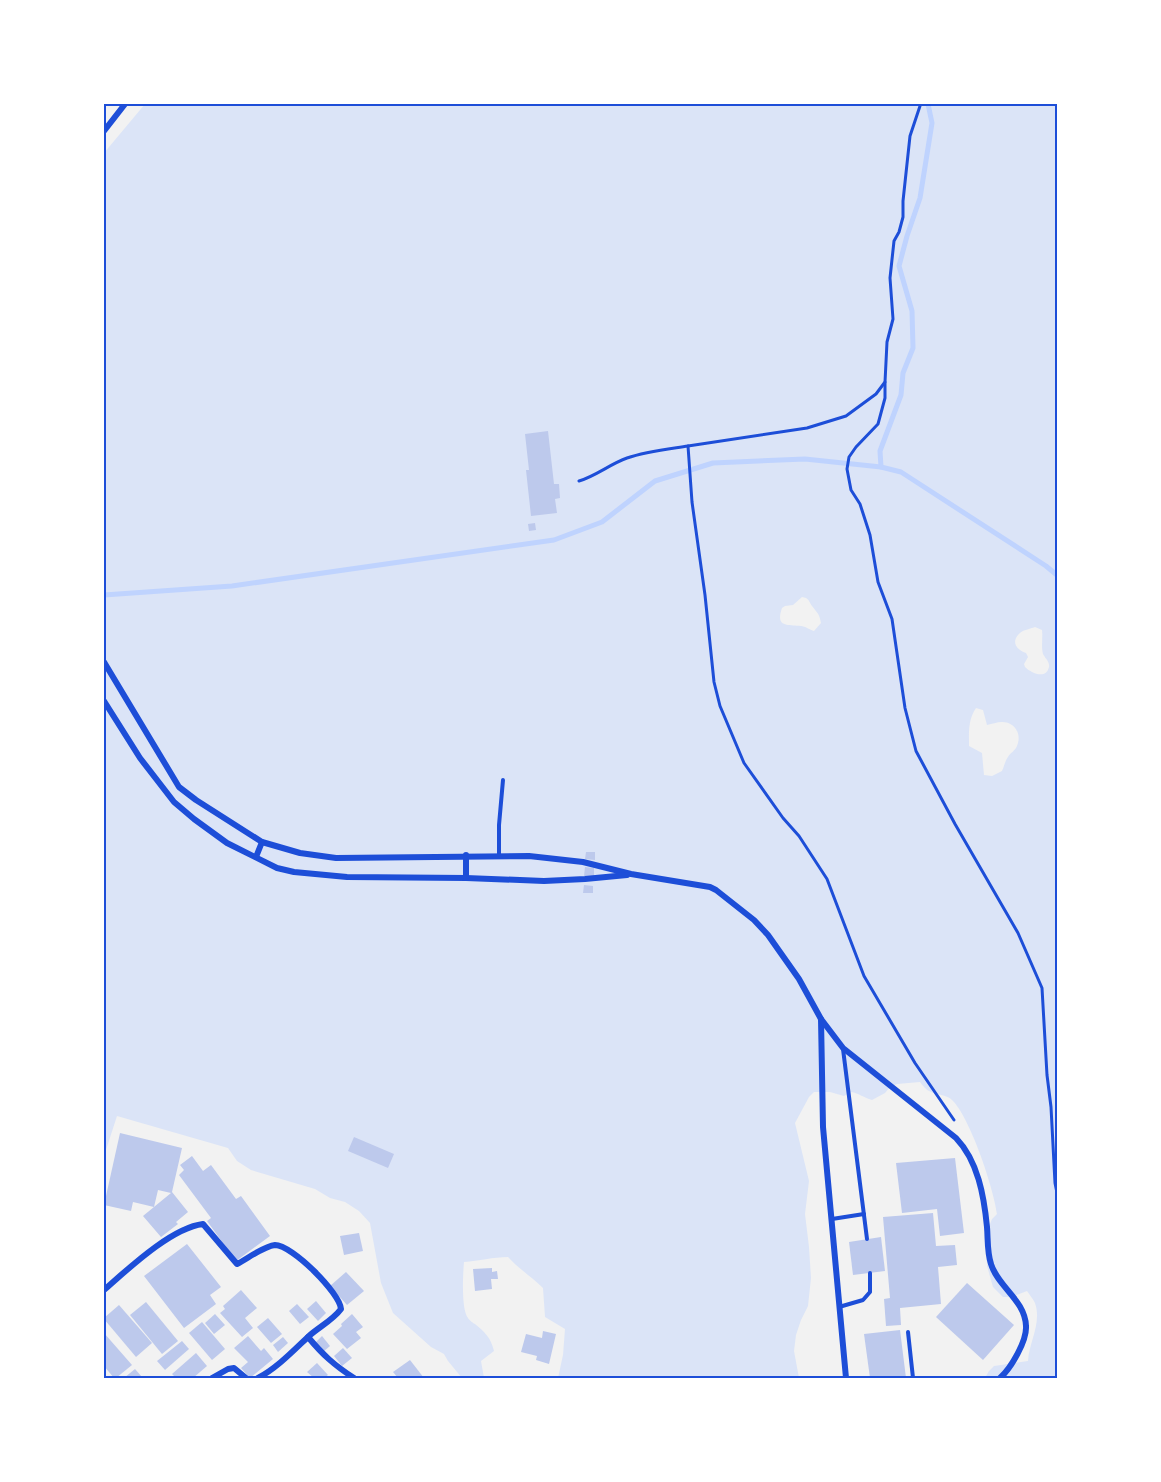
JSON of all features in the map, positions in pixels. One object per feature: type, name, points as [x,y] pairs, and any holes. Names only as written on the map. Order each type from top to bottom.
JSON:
[{"type":"street","points":[[104,131],[125,104]]},
{"type":"street","points":[[104,662],[179,787],[262,842],[300,853],[336,858],[529,856],[583,862],[630,874],[710,887],[716,890],[768,935],[799,979],[821,1019],[843,1048],[956,1138],[970,1155],[986,1209],[990,1263],[1000,1280],[1019,1303],[1027,1329],[1013,1364],[1000,1378]]},
{"type":"street","points":[[104,701],[140,758],[174,802],[227,843],[277,868],[347,877],[544,881],[630,874]]},
{"type":"street","points":[[255,857],[262,842]]},
{"type":"street","points":[[466,855],[466,878]]},
{"type":"street","points":[[821,1019],[823,1126],[846,1378]]},
{"type":"street","points":[[104,1290],[136,1262],[193,1225],[203,1224],[237,1264],[277,1245],[290,1251],[305,1262],[341,1305],[339,1312],[258,1378]]},
{"type":"street","points":[[308,1337],[329,1361],[354,1378]]},
{"type":"street","points":[[213,1378],[234,1368],[246,1378]]},
{"type":"lane","points":[[499,855],[503,780]]},
{"type":"lane","points":[[843,1048],[867,1239]]},
{"type":"lane","points":[[831,1219],[864,1214]]},
{"type":"lane","points":[[839,1307],[863,1300],[870,1292],[870,1273]]},
{"type":"lane","points":[[908,1332],[913,1378]]},
{"type":"path","points":[[920,104],[910,136],[901,225],[894,241],[890,278],[893,319],[887,342],[885,398],[878,424],[849,457],[847,469],[851,490],[860,504],[870,535],[878,582],[892,619],[904,708],[916,751],[1018,933],[1042,988],[1058,1198]]},
{"type":"path","points":[[579,481],[626,458],[807,428],[846,416],[876,394],[885,382]]},
{"type":"path","points":[[688,446],[692,502],[714,682],[720,706],[744,763],[783,818],[799,836],[827,879],[864,976],[915,1063],[955,1121]]},
{"type":"shaded area","points":[[145,104],[1057,104],[1057,1378],[985,1378],[994,1366],[1028,1361],[1037,1310],[1027,1291],[1011,1297],[1003,1297],[993,1287],[987,1266],[986,1234],[992,1219],[997,1214],[980,1154],[966,1121],[952,1100],[929,1091],[920,1082],[897,1084],[872,1100],[851,1092],[844,1096],[830,1092],[814,1092],[795,1123],[809,1181],[805,1214],[811,1278],[808,1306],[796,1335],[794,1351],[799,1378],[558,1378],[565,1329],[545,1317],[543,1288],[508,1257],[464,1262],[463,1291],[466,1314],[487,1336],[494,1351],[481,1361],[484,1378],[462,1378],[444,1354],[431,1347],[393,1313],[381,1283],[370,1223],[359,1211],[345,1202],[330,1198],[315,1189],[251,1170],[237,1161],[228,1148],[117,1116],[104,1156],[104,153]],"holes":[[[802,597],[808,600],[820,617],[821,623],[814,631],[803,626],[784,624],[780,619],[782,608],[793,605]],[[1035,627],[1042,630],[1042,651],[1049,665],[1045,673],[1034,673],[1025,667],[1024,664],[1028,657],[1015,642],[1017,636]],[[976,708],[983,710],[987,725],[1000,722],[1011,724],[1018,733],[1016,748],[1007,759],[1002,771],[992,776],[984,775],[982,753],[969,746],[972,717]]]},
{"type":"building","points":[[548,431],[554,484],[559,484],[560,498],[555,499],[557,513],[531,516],[525,434]]},
{"type":"building","points":[[535,523],[536,530],[529,531],[528,524]]},
{"type":"building","points":[[586,852],[595,852],[595,860],[585,859]]},
{"type":"building","points":[[585,867],[594,868],[594,877],[584,876]]},
{"type":"building","points":[[584,885],[593,886],[593,893],[583,893]]},
{"type":"building","points":[[120,1133],[182,1148],[172,1192],[188,1212],[176,1222],[178,1224],[161,1237],[143,1216],[154,1207],[133,1202],[131,1211],[104,1205]],"holes":[[[158,1190],[171,1193],[154,1207]]]},
{"type":"building","points":[[354,1137],[394,1154],[388,1168],[348,1151]]},
{"type":"building","points":[[192,1156],[203,1171],[211,1165],[236,1199],[241,1196],[270,1236],[236,1261],[207,1221],[211,1218],[179,1175],[184,1170],[180,1165]]},
{"type":"building","points":[[955,1158],[964,1233],[940,1236],[937,1209],[902,1213],[896,1163]]},
{"type":"building","points":[[933,1213],[936,1246],[955,1245],[957,1265],[938,1267],[941,1304],[900,1308],[901,1325],[886,1326],[884,1299],[890,1298],[883,1217]]},
{"type":"building","points":[[359,1233],[363,1251],[344,1255],[340,1236]]},
{"type":"building","points":[[881,1237],[885,1271],[853,1275],[849,1242]]},
{"type":"building","points":[[187,1244],[221,1287],[210,1295],[216,1304],[184,1328],[144,1276]]},
{"type":"building","points":[[492,1268],[492,1272],[497,1271],[498,1279],[491,1279],[492,1289],[475,1291],[473,1269]]},
{"type":"building","points":[[346,1272],[364,1291],[347,1305],[330,1286]]},
{"type":"building","points":[[967,1283],[1014,1325],[983,1360],[936,1317]]},
{"type":"building","points":[[241,1290],[257,1308],[245,1318],[253,1328],[242,1337],[220,1313],[225,1309],[223,1306]]},
{"type":"building","points":[[316,1301],[326,1313],[318,1321],[307,1309]]},
{"type":"building","points":[[146,1302],[178,1341],[162,1354],[130,1315]]},
{"type":"building","points":[[297,1304],[309,1317],[300,1324],[289,1311]]},
{"type":"building","points":[[119,1305],[152,1343],[136,1357],[104,1319]]},
{"type":"building","points":[[215,1314],[225,1325],[214,1334],[205,1323]]},
{"type":"building","points":[[352,1314],[363,1327],[356,1332],[361,1338],[347,1349],[333,1334]]},
{"type":"building","points":[[268,1318],[282,1334],[271,1343],[257,1327]]},
{"type":"building","points":[[202,1322],[225,1349],[212,1360],[189,1333]]},
{"type":"building","points":[[900,1330],[906,1378],[870,1378],[864,1334]]},
{"type":"building","points":[[543,1331],[556,1334],[549,1364],[536,1360],[537,1356],[521,1352],[526,1334],[542,1338]]},
{"type":"building","points":[[104,1333],[132,1365],[116,1378],[104,1366]]},
{"type":"building","points":[[248,1336],[261,1351],[264,1348],[273,1359],[250,1378],[241,1368],[248,1362],[234,1348]]},
{"type":"building","points":[[322,1336],[330,1346],[323,1352],[315,1343]]},
{"type":"building","points":[[283,1337],[288,1343],[278,1352],[273,1345]]},
{"type":"building","points":[[182,1341],[189,1349],[165,1370],[157,1361]]},
{"type":"building","points":[[343,1348],[352,1358],[342,1366],[334,1356]]},
{"type":"building","points":[[196,1353],[207,1366],[193,1378],[176,1378],[172,1374]]},
{"type":"building","points":[[410,1360],[424,1378],[398,1378],[393,1372]]},
{"type":"building","points":[[317,1363],[328,1375],[324,1378],[314,1378],[307,1372]]},
{"type":"building","points":[[135,1369],[142,1377],[124,1378]]},
{"type":"waterway","points":[[881,467],[880,451],[901,395],[903,373],[913,348],[912,311],[899,266],[920,198],[932,123],[928,104]]},
{"type":"waterway","points":[[104,595],[232,586],[554,540],[602,522],[655,481],[713,463],[805,459],[881,467],[901,472],[1058,576]]}]
